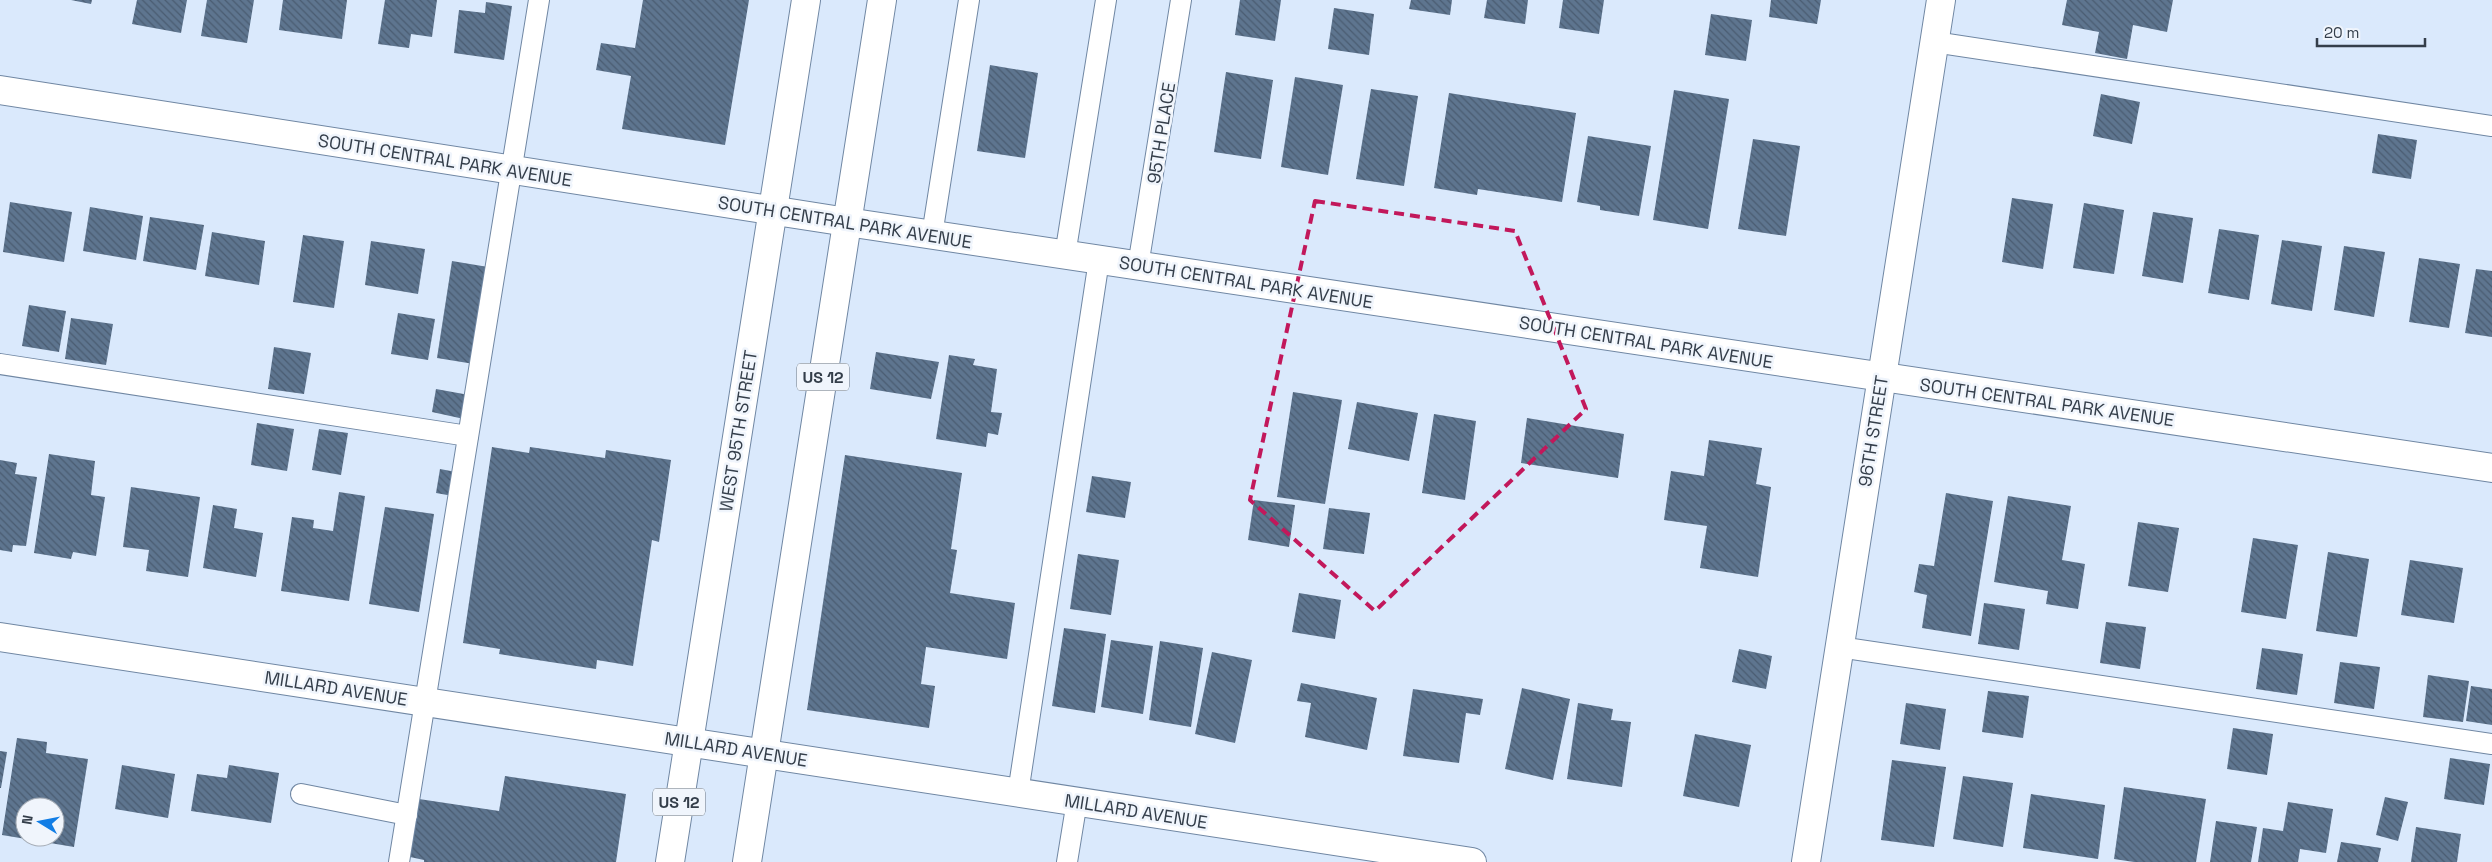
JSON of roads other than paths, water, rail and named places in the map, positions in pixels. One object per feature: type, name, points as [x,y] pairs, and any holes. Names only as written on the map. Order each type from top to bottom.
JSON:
[{"type":"street","name":"WEST 95TH STREET","points":[[670,862],[806,0]]},
{"type":"street","name":"US 12","points":[[747,862],[882,0]]},
{"type":"street","name":"96TH STREET","points":[[1806,862],[1940,0]]},
{"type":"street","name":"SOUTH CENTRAL PARK AVENUE","points":[[0,90],[772,211],[2492,468]]},
{"type":"street","name":"MILLARD AVENUE","points":[[0,637],[1472,862]]},
{"type":"lane","points":[[399,862],[539,0]]},
{"type":"lane","points":[[932,235],[970,0]]},
{"type":"lane","points":[[1065,255],[1106,0]]},
{"type":"lane","name":"95TH PLACE","points":[[1138,266],[1181,0]]},
{"type":"lane","points":[[1934,42],[2492,126]]},
{"type":"lane","points":[[1018,793],[1099,260]]},
{"type":"lane","points":[[0,364],[468,436]]},
{"type":"lane","points":[[1840,648],[2492,744]]},
{"type":"lane","points":[[301,794],[407,814]]},
{"type":"lane","points":[[1067,862],[1077,801]]}]
